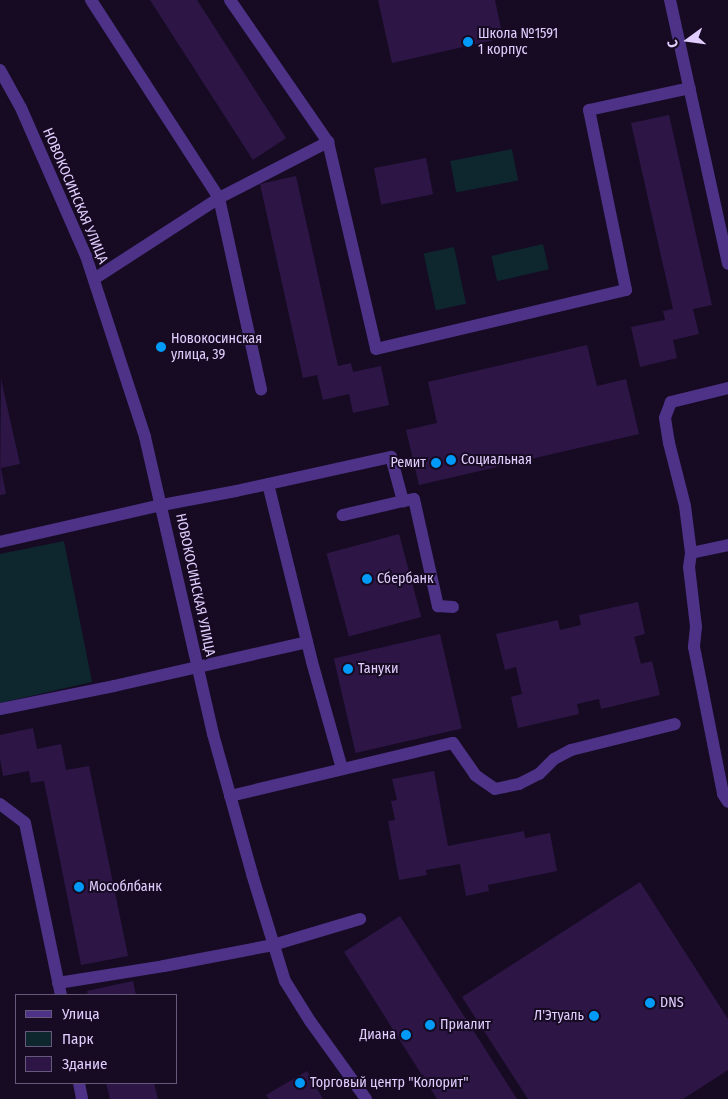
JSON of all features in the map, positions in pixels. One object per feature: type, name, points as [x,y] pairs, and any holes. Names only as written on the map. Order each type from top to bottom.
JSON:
[{"type":"street","points":[[91,0],[219,198],[261,390]]},
{"type":"street","points":[[230,0],[328,142],[376,349],[626,290],[589,110],[690,88]]},
{"type":"street","points":[[670,0],[728,264]]},
{"type":"street","name":"НОВОКОСИНСКАЯ УЛИЦА","points":[[0,70],[21,108],[94,279],[145,437],[162,505],[197,668],[230,796],[285,981],[305,1013],[366,1099]]},
{"type":"street","points":[[94,279],[219,198],[328,142]]},
{"type":"street","points":[[728,388],[671,402],[666,418],[669,443],[685,506],[691,553],[689,567],[696,627],[694,647],[723,794],[728,802]]},
{"type":"street","points":[[0,542],[162,505],[391,457],[403,501]]},
{"type":"street","points":[[268,484],[307,642],[342,769]]},
{"type":"street","points":[[343,515],[414,499],[438,606],[453,607]]},
{"type":"street","points":[[691,553],[728,545]]},
{"type":"street","points":[[0,709],[197,668],[307,642]]},
{"type":"street","points":[[230,796],[453,743],[475,776],[495,789],[520,784],[539,774],[554,759],[571,750],[675,724]]},
{"type":"street","points":[[0,804],[26,823],[60,989],[273,945],[360,919]]},
{"type":"street","points":[[79,1084],[82,1099]]},
{"type":"green space","points":[[512,149],[518,180],[456,192],[450,161]]},
{"type":"green space","points":[[543,244],[549,269],[497,281],[491,256]]},
{"type":"green space","points":[[454,247],[466,304],[436,310],[424,253]]},
{"type":"green space","points":[[64,541],[92,682],[0,703],[0,554]]},
{"type":"building","points":[[150,0],[197,0],[286,138],[253,160]]},
{"type":"building","points":[[378,0],[495,0],[503,38],[392,63]]},
{"type":"building","points":[[669,115],[712,305],[693,309],[699,334],[673,340],[677,358],[640,367],[631,327],[665,320],[663,311],[673,309],[631,123]]},
{"type":"building","points":[[426,158],[433,194],[381,204],[374,168]]},
{"type":"building","points":[[296,176],[338,366],[351,363],[353,372],[381,366],[389,405],[353,413],[349,394],[323,400],[317,375],[303,378],[260,184]]},
{"type":"building","points":[[587,345],[597,386],[626,379],[639,434],[419,485],[406,430],[437,423],[428,382]]},
{"type":"building","points":[[1,379],[20,464],[1,468],[6,494],[0,495]]},
{"type":"building","points":[[399,534],[421,617],[349,636],[327,553]]},
{"type":"building","points":[[638,602],[645,634],[634,637],[641,664],[652,661],[660,695],[601,709],[599,699],[577,704],[579,714],[518,728],[511,697],[522,694],[516,667],[505,670],[496,634],[558,620],[560,630],[581,625],[579,615]]},
{"type":"building","points":[[440,634],[462,729],[356,753],[334,659]]},
{"type":"building","points":[[33,728],[37,749],[61,744],[66,770],[89,766],[128,956],[81,965],[44,781],[31,783],[29,771],[3,776],[0,759],[0,735]]},
{"type":"building","points":[[434,771],[448,846],[524,831],[525,838],[550,833],[557,871],[488,885],[489,891],[466,896],[460,864],[426,870],[427,875],[399,880],[388,821],[395,820],[391,801],[397,800],[392,779]]},
{"type":"building","points":[[640,882],[728,1019],[728,1070],[683,1099],[528,1099],[462,997]]},
{"type":"building","name":"Приалит","points":[[400,916],[517,1099],[437,1099],[344,952]]},
{"type":"building","points":[[133,981],[136,994],[88,994],[87,991]]},
{"type":"building","name":"Торговый центр \"Колорит\"","points":[[307,1071],[323,1099],[269,1099],[266,1095]]},
{"type":"building","points":[[106,1084],[154,1084],[158,1099],[110,1099]]},
{"type":"place","name":"Школа №1591 1 корпус","points":[[468,42]]},
{"type":"place","name":"Новокосинская улица, 39","points":[[161,347]]},
{"type":"place","name":"Социальная","points":[[451,460]]},
{"type":"place","name":"Ремит","points":[[436,463]]},
{"type":"place","name":"Сбербанк","points":[[367,579]]},
{"type":"place","name":"Тануки","points":[[348,669]]},
{"type":"place","name":"Мособлбанк","points":[[79,887]]},
{"type":"place","name":"DNS","points":[[650,1003]]},
{"type":"place","name":"Л'Этуаль","points":[[594,1016]]},
{"type":"place","name":"Приалит","points":[[430,1025]]},
{"type":"place","name":"Диана","points":[[406,1035]]},
{"type":"place","name":"Торговый центр \"Колорит\"","points":[[300,1083]]}]
